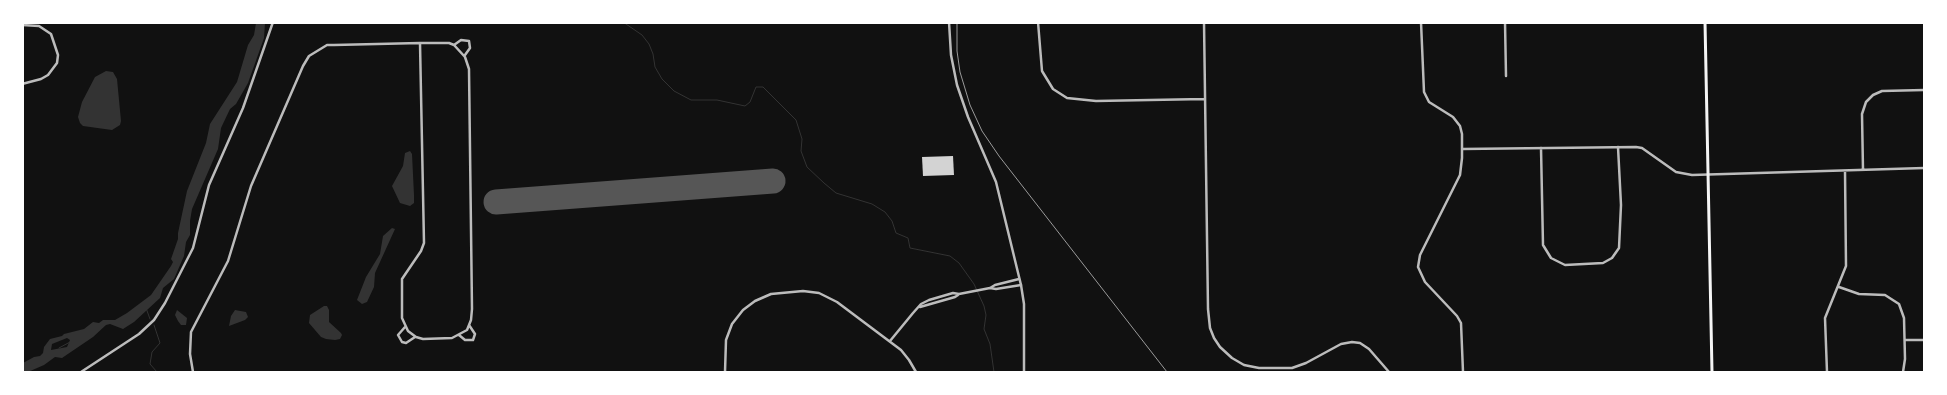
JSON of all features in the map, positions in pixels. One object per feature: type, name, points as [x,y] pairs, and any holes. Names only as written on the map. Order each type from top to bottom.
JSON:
[{"type":"main road","points":[[1706,22],[1712,372]]},
{"type":"street","points":[[81,372],[139,334],[154,320],[165,303],[193,248],[209,185],[243,108],[273,22]]},
{"type":"street","points":[[949,22],[950,55],[956,85],[996,182],[1020,279],[1024,304],[1024,372]]},
{"type":"street","points":[[1038,22],[1042,71],[1053,89],[1067,98],[1096,101],[1204,99]]},
{"type":"street","points":[[1204,22],[1208,315],[1212,333],[1220,347],[1238,362],[1252,367],[1292,368],[1306,363],[1341,344],[1352,342],[1360,343],[1369,349],[1389,372]]},
{"type":"street","points":[[1422,22],[1424,92],[1432,105],[1456,120],[1461,129],[1462,149],[1460,175],[1420,255],[1418,267],[1425,282],[1457,316],[1461,323],[1463,372]]},
{"type":"street","points":[[1505,22],[1506,76]]},
{"type":"street","points":[[1789,22],[1802,22]]},
{"type":"street","points":[[22,25],[39,26],[51,34],[58,55],[57,63],[48,75],[22,84]]},
{"type":"street","points":[[454,45],[461,40],[469,42],[470,48],[464,56]]},
{"type":"street","points":[[193,372],[190,342],[192,332],[228,261],[251,186],[309,56],[327,45],[420,43],[448,43],[454,45],[464,56],[469,69],[472,309],[469,325],[459,335],[446,339],[423,339],[416,337],[405,327],[401,313],[402,279],[421,252],[424,243],[420,43]]},
{"type":"street","points":[[1863,170],[1862,114],[1866,102],[1873,95],[1882,92],[1924,90]]},
{"type":"street","points":[[1541,148],[1543,246],[1551,258],[1565,265],[1603,263],[1612,258],[1619,248],[1618,147]]},
{"type":"street","points":[[1462,149],[1642,148],[1672,170],[1681,174],[1924,168]]},
{"type":"street","points":[[1827,372],[1826,318],[1846,266],[1845,171]]},
{"type":"street","points":[[890,341],[902,324],[925,302],[953,293],[958,294],[982,290],[1020,279]]},
{"type":"street","points":[[990,288],[996,289],[1021,285]]},
{"type":"street","points":[[1839,286],[1859,294],[1885,295],[1896,301],[1903,311],[1905,340],[1903,372]]},
{"type":"street","points":[[725,372],[726,340],[732,324],[747,305],[763,296],[777,292],[803,291],[824,295],[837,302],[890,341],[906,356],[916,372]]},
{"type":"street","points":[[459,335],[465,340],[473,340],[475,334],[469,325]]},
{"type":"street","points":[[405,327],[398,335],[402,342],[416,337]]},
{"type":"street","points":[[1905,340],[1924,340]]},
{"type":"shaded area","points":[[256,23],[265,23],[264,38],[248,83],[236,104],[230,109],[221,128],[218,149],[192,209],[190,235],[186,242],[184,256],[174,279],[163,288],[160,298],[134,322],[123,329],[110,324],[106,325],[93,337],[62,358],[55,357],[44,365],[28,372],[23,372],[23,363],[40,356],[50,339],[84,329],[93,322],[99,323],[103,320],[115,320],[127,313],[151,295],[171,266],[187,191],[206,143],[210,124],[237,82],[248,45],[254,35]],"holes":[[[67,338],[70,340],[67,347],[51,350],[52,344]]]},
{"type":"shaded area","points":[[106,71],[113,72],[117,79],[120,125],[112,130],[83,126],[78,117],[82,102],[95,77]]},
{"type":"shaded area","points":[[410,151],[412,154],[414,203],[410,206],[400,203],[392,186],[403,166],[405,153]]},
{"type":"shaded area","points":[[392,228],[395,229],[375,273],[374,287],[367,302],[362,304],[357,300],[366,277],[380,254],[383,236]]},
{"type":"shaded area","points":[[327,306],[329,310],[329,322],[342,335],[340,339],[335,340],[321,337],[309,323],[310,315]]},
{"type":"shaded area","points":[[177,310],[187,318],[186,325],[181,325],[178,321],[175,315]]},
{"type":"shaded area","points":[[235,310],[246,312],[248,317],[229,326],[231,316]]},
{"type":"building","points":[[953,156],[954,175],[923,176],[922,157]]},
{"type":"waterway","points":[[623,22],[642,35],[649,44],[655,67],[662,79],[674,91],[691,100],[717,100],[745,106],[750,102],[756,87],[763,87],[796,120],[802,139],[801,151],[807,167],[824,183],[836,193],[872,204],[885,212],[892,221],[896,233],[908,238],[910,248],[950,256],[959,263],[974,284],[984,306],[986,315],[984,329],[990,344],[994,372]]},
{"type":"waterway","points":[[146,308],[150,319]]},
{"type":"waterway","points":[[154,325],[160,343],[152,352],[150,364],[157,372]]},
{"type":"waterway","points":[[59,348],[70,342]]},
{"type":"runway","points":[[496,202],[773,181]]},
{"type":"railway","points":[[957,22],[957,51],[960,72],[970,105],[982,131],[999,156],[1167,372]]}]
